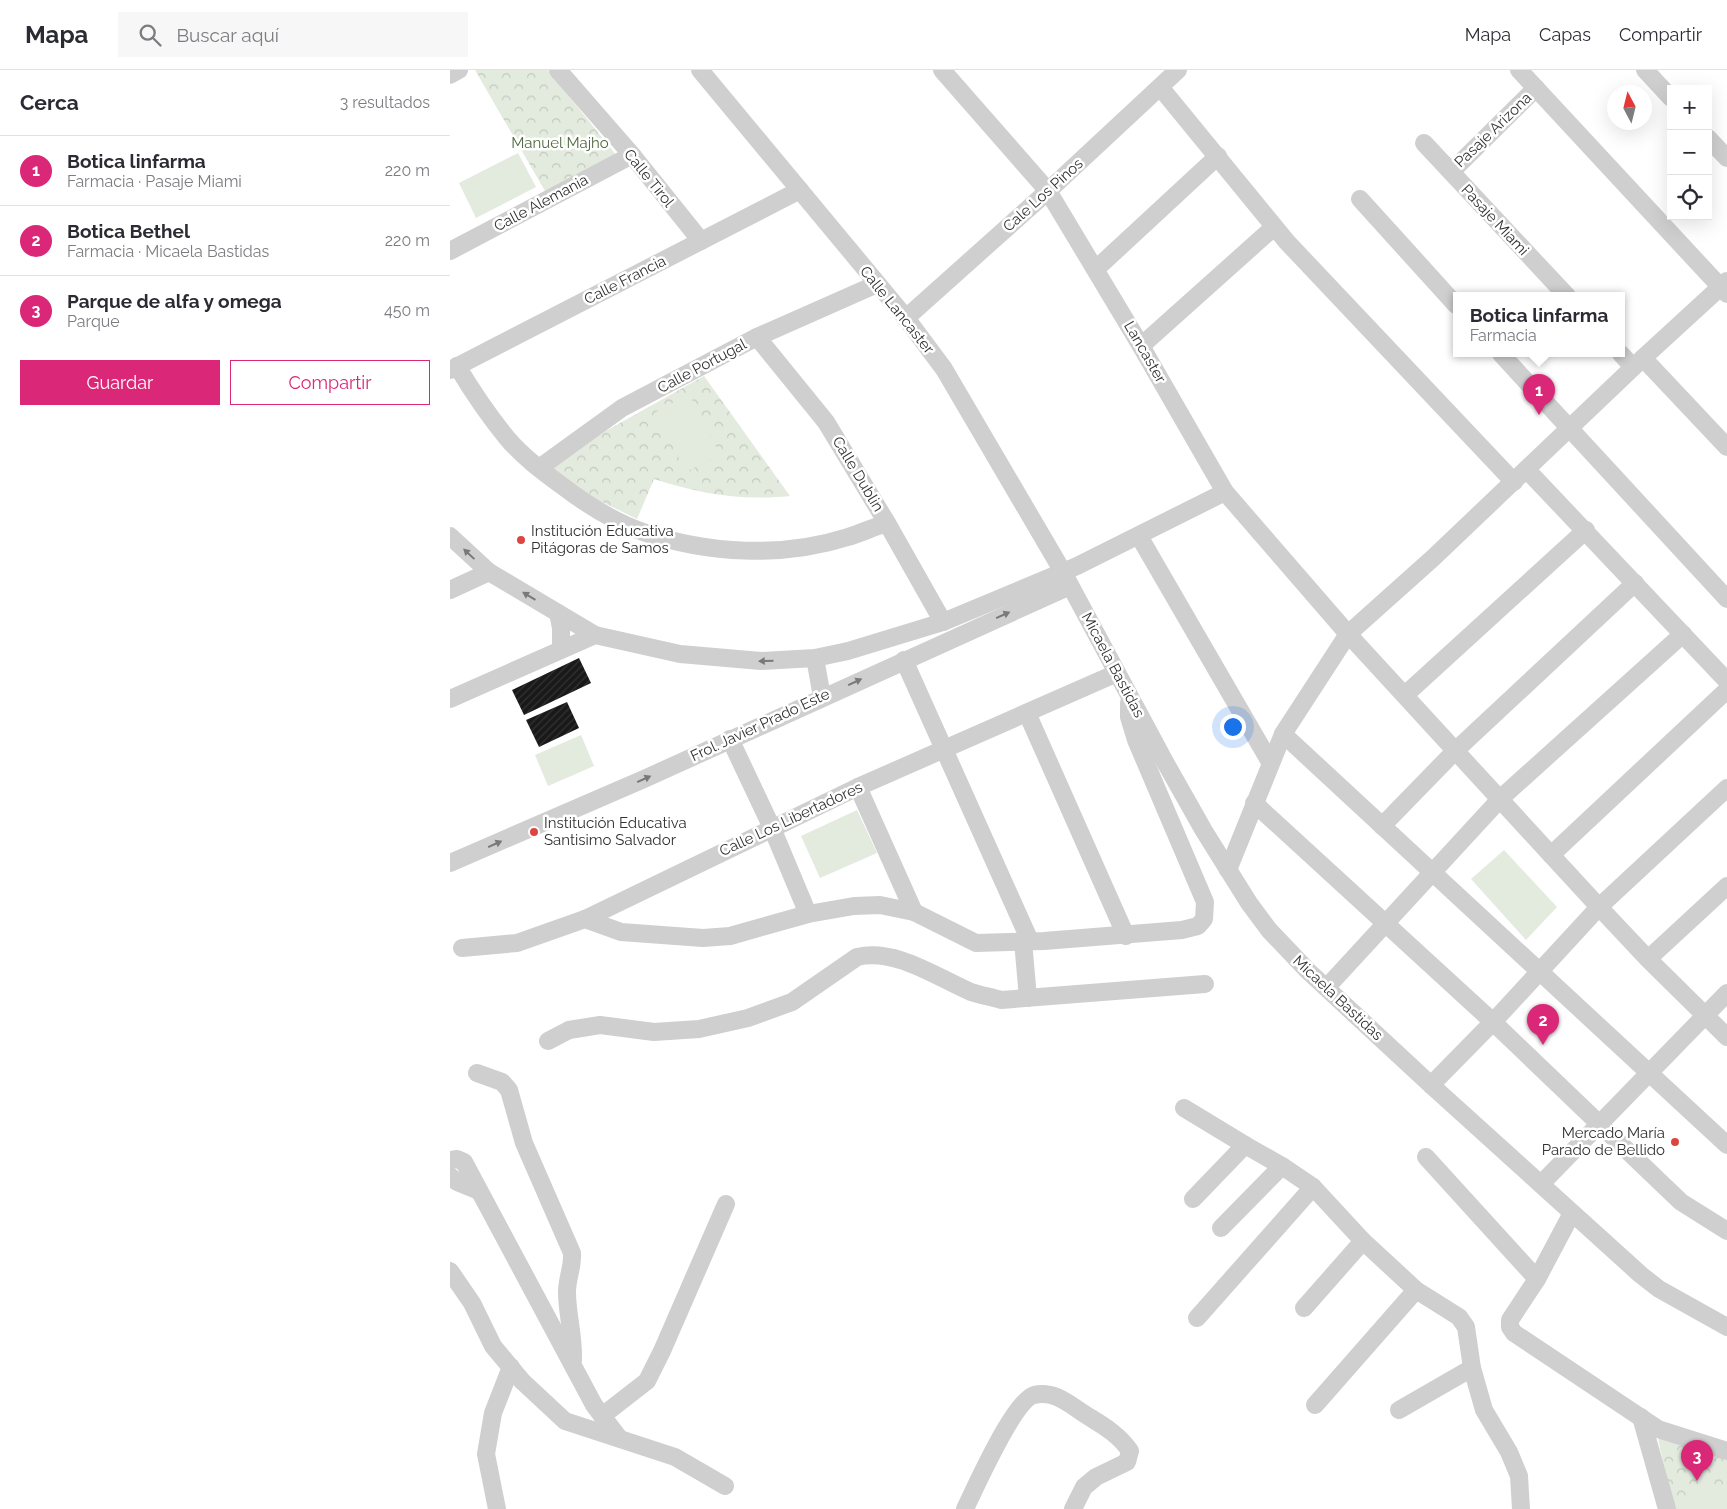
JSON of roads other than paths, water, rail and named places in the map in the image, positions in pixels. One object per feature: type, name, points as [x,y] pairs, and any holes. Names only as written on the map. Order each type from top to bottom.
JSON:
[{"type":"street","points":[[450,75],[458,70]]},
{"type":"street","name":"Calle Tirol","points":[[558,70],[632,155],[701,241]]},
{"type":"street","name":"Calle Lancaster","points":[[700,70],[906,318],[944,369],[1067,579]]},
{"type":"street","name":"Lancaster","points":[[942,70],[1048,191],[1096,269],[1226,492],[1348,634],[1501,798],[1598,906],[1648,959],[1727,1036]]},
{"type":"street","name":"Cale Los Pinos","points":[[906,318],[1048,191],[1178,70]]},
{"type":"street","points":[[1644,70],[1667,94]]},
{"type":"street","points":[[1228,870],[1270,762],[1283,734],[1348,634],[1528,470],[1638,362],[1725,287],[1521,71]]},
{"type":"street","points":[[1160,87],[1274,227],[1514,482]]},
{"type":"street","name":"Pasaje Arizona","points":[[1451,172],[1536,88]]},
{"type":"street","points":[[1712,142],[1727,158]]},
{"type":"street","name":"Pasaje Miami","points":[[1424,143],[1563,292]]},
{"type":"street","name":"Calle Alemania","points":[[450,251],[632,155]]},
{"type":"street","points":[[1096,269],[1218,156]]},
{"type":"street","name":"Calle Francia","points":[[454,368],[800,190]]},
{"type":"street","points":[[1360,199],[1453,302]]},
{"type":"street","points":[[1141,346],[1274,227]]},
{"type":"street","name":"Calle Portugal","points":[[539,468],[622,408],[757,337],[877,284]]},
{"type":"street","name":"Calle Dublin","points":[[757,337],[826,422],[887,523],[943,622]]},
{"type":"street","points":[[1625,356],[1638,362],[1727,447]]},
{"type":"street","points":[[1504,357],[1568,429],[1727,598]]},
{"type":"street","points":[[454,368],[508,439],[539,468],[606,515],[642,532],[685,544],[724,550],[766,551],[806,546],[848,537],[887,523]]},
{"type":"street","points":[[1528,470],[1727,681]]},
{"type":"street","points":[[450,536],[489,572],[595,635],[680,654],[761,661],[815,658],[848,651],[943,622],[1067,579],[1139,536],[1226,492]]},
{"type":"street","points":[[1405,695],[1586,530]]},
{"type":"street","points":[[1139,536],[1270,762]]},
{"type":"street","points":[[450,590],[489,572]]},
{"type":"street","name":"Frol. Javier Prado Este","points":[[450,863],[644,779],[904,660],[1067,579]]},
{"type":"street","name":"Micaela Bastidas","points":[[1067,579],[1130,698],[1228,870],[1269,930],[1326,987],[1431,1085],[1659,1290],[1727,1326]]},
{"type":"street","points":[[1382,826],[1456,751],[1635,583]]},
{"type":"street","points":[[558,613],[561,628],[561,650]]},
{"type":"street","points":[[1326,987],[1433,874],[1501,798],[1683,634]]},
{"type":"street","points":[[450,700],[595,635]]},
{"type":"street","points":[[815,658],[822,697]]},
{"type":"street","points":[[904,660],[945,748],[1026,941],[1028,998]]},
{"type":"street","name":"Calle Los Libertadores","points":[[462,948],[517,943],[585,918],[858,787],[1117,674]]},
{"type":"street","points":[[1551,854],[1727,690]]},
{"type":"street","points":[[585,918],[621,932],[704,938],[730,936],[808,914],[854,906],[880,905],[914,912],[976,943],[1126,936],[1182,930],[1198,926],[1204,919],[1206,912],[1205,902],[1132,729],[1130,698]]},
{"type":"street","points":[[1027,713],[1126,936]]},
{"type":"street","points":[[1283,734],[1647,1073],[1727,1145]]},
{"type":"street","points":[[730,739],[772,828],[808,914]]},
{"type":"street","points":[[858,787],[914,912]]},
{"type":"street","points":[[1431,1085],[1493,1022],[1598,906],[1727,788]]},
{"type":"street","points":[[1254,803],[1493,1022],[1680,1202],[1727,1231]]},
{"type":"street","points":[[1648,959],[1727,886]]},
{"type":"street","points":[[548,1041],[569,1030],[600,1025],[654,1032],[698,1029],[748,1018],[792,1002],[857,957],[878,954],[926,970],[972,992],[1001,1000],[1205,984]]},
{"type":"street","points":[[1541,1184],[1647,1073],[1727,993]]},
{"type":"street","points":[[477,1074],[502,1082],[509,1090],[524,1143],[572,1253],[573,1266],[567,1288],[574,1342],[573,1363]]},
{"type":"street","points":[[1184,1108],[1282,1166],[1313,1187],[1363,1241],[1416,1290],[1459,1317],[1466,1327],[1472,1368],[1484,1410],[1509,1452],[1519,1476],[1522,1509]]},
{"type":"street","points":[[1193,1199],[1245,1145]]},
{"type":"street","points":[[1426,1157],[1537,1279]]},
{"type":"street","points":[[450,1160],[457,1159],[464,1162],[594,1405],[619,1438]]},
{"type":"street","points":[[1221,1228],[1282,1166]]},
{"type":"street","points":[[450,1176],[457,1182],[479,1191]]},
{"type":"street","points":[[1196,1318],[1313,1187]]},
{"type":"street","points":[[602,1416],[646,1381],[662,1351],[726,1204]]},
{"type":"street","points":[[1572,1212],[1537,1279],[1510,1320],[1510,1327],[1514,1333],[1658,1429],[1727,1451]]},
{"type":"street","points":[[1304,1308],[1363,1241]]},
{"type":"street","points":[[450,1271],[472,1303],[493,1346],[522,1381],[564,1421],[675,1457],[726,1486]]},
{"type":"street","points":[[1315,1404],[1416,1290]]},
{"type":"street","points":[[496,1509],[486,1454],[493,1413],[511,1367]]},
{"type":"street","points":[[1399,1410],[1472,1368]]},
{"type":"street","points":[[965,1509],[996,1446],[1022,1403],[1034,1395],[1056,1395],[1121,1438],[1130,1451],[1127,1462],[1096,1477],[1084,1487],[1073,1509]]},
{"type":"street","points":[[1641,1417],[1666,1509]]},
{"type":"place","name":"Botica linfarma","points":[[1539,415]]},
{"type":"place","name":"Institución Educativa Pitágoras de Samos","points":[[521,540]]},
{"type":"place","name":"Institución Educativa Santisimo Salvador","points":[[534,832]]},
{"type":"place","name":"Botica Bethel","points":[[1543,1045]]},
{"type":"place","name":"Mercado María Parado de Bellido","points":[[1675,1142]]},
{"type":"place","name":"Parque de alfa y omega","points":[[1697,1481]]},
{"type":"park label","name":"Manuel Majho","points":[[560,143]]}]
